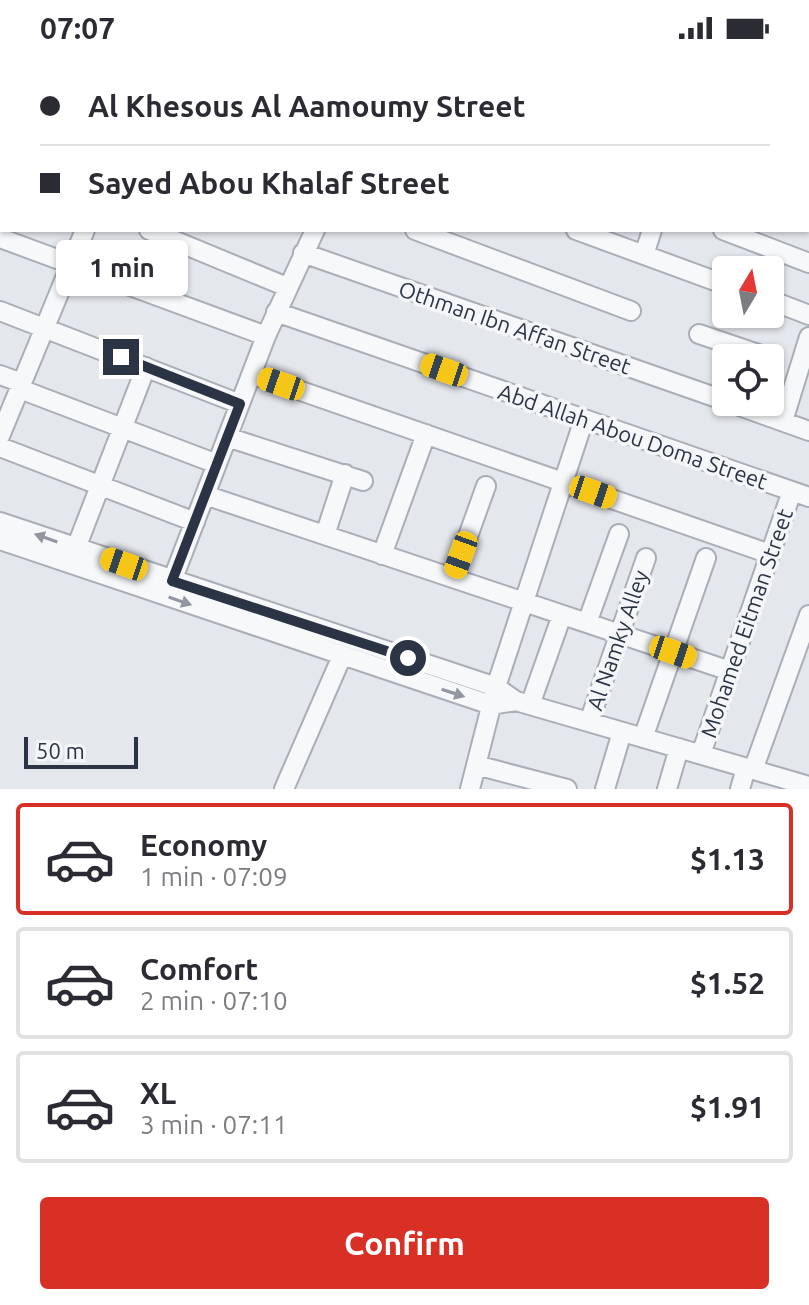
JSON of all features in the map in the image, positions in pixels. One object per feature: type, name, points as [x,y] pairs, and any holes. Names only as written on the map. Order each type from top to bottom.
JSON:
[{"type":"street","points":[[0,436],[84,232]]},
{"type":"street","points":[[154,232],[287,287]]},
{"type":"street","points":[[172,581],[266,336],[314,232]]},
{"type":"street","points":[[420,232],[631,311]]},
{"type":"street","points":[[581,232],[712,280]]},
{"type":"street","points":[[644,255],[651,232]]},
{"type":"street","points":[[728,232],[809,263]]},
{"type":"street","points":[[0,238],[266,336]]},
{"type":"street","name":"Othman Ibn Affan Street","points":[[303,253],[712,397]]},
{"type":"street","points":[[784,305],[809,315]]},
{"type":"street","points":[[0,311],[240,404]]},
{"type":"street","name":"Abd Allah Abou Doma Street","points":[[276,312],[800,494]]},
{"type":"street","points":[[699,334],[729,344]]},
{"type":"street","points":[[783,421],[804,370],[809,337]]},
{"type":"street","points":[[784,363],[804,370]]},
{"type":"street","points":[[76,548],[146,367]]},
{"type":"street","points":[[252,374],[770,554]]},
{"type":"street","points":[[0,375],[217,464]]},
{"type":"street","name":"Othman Ibn Affan Street","points":[[768,416],[809,431]]},
{"type":"street","points":[[470,789],[493,696],[584,419]]},
{"type":"street","points":[[382,555],[426,434]]},
{"type":"street","points":[[227,437],[363,481]]},
{"type":"street","points":[[0,447],[195,522]]},
{"type":"street","points":[[325,535],[345,474]]},
{"type":"street","points":[[453,578],[486,486]]},
{"type":"street","name":"Mohamed Eitman Street","points":[[701,754],[770,554],[800,494]]},
{"type":"street","points":[[205,495],[730,671]]},
{"type":"street","points":[[0,522],[493,696]]},
{"type":"street","points":[[587,623],[619,534]]},
{"type":"street","points":[[0,540],[342,656],[523,703],[750,769],[808,782]]},
{"type":"street","name":"Al Namky Alley","points":[[589,722],[646,558]]},
{"type":"street","points":[[643,738],[706,558]]},
{"type":"street","points":[[523,703],[562,615]]},
{"type":"street","points":[[740,789],[809,615]]},
{"type":"street","points":[[284,789],[342,656]]},
{"type":"street","points":[[605,789],[622,732]]},
{"type":"street","points":[[667,789],[679,748]]},
{"type":"street","points":[[476,765],[567,789]]},
{"type":"route","points":[[121,357],[240,404],[172,581],[408,658]]}]
